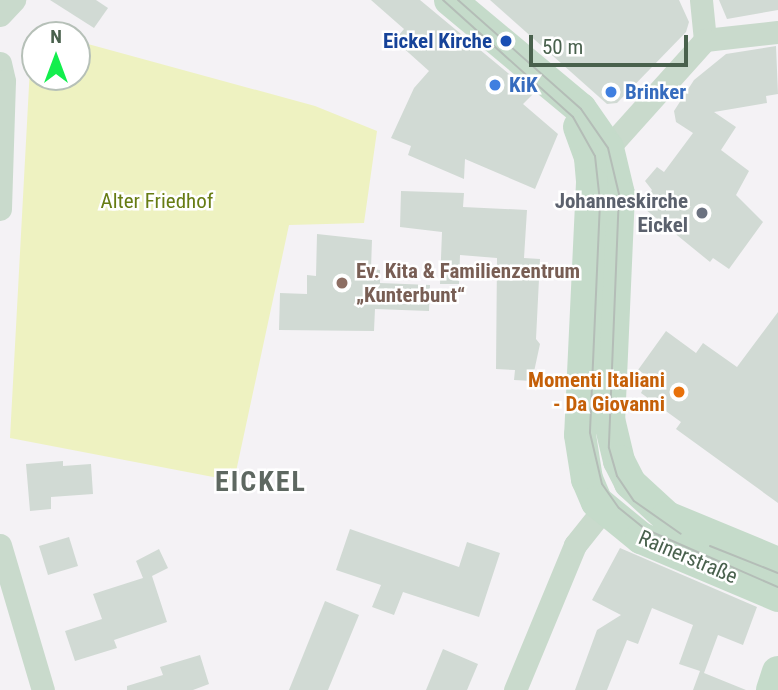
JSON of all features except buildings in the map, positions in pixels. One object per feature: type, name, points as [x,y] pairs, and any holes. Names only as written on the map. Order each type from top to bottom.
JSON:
[{"type":"street","points":[[0,15],[14,0]]},
{"type":"street","points":[[450,0],[538,78],[573,117],[599,153]]},
{"type":"street","points":[[701,0],[705,40]]},
{"type":"street","points":[[515,690],[575,545],[602,510],[587,479],[580,435],[599,153],[705,40],[778,32]]},
{"type":"street","points":[[0,63],[4,82],[0,209]]},
{"type":"street","name":"Rainerstraße","points":[[599,153],[619,194],[609,419],[619,461],[630,483],[667,517],[778,563]]},
{"type":"street","name":"Rainerstraße","points":[[602,510],[641,538],[778,596]]},
{"type":"street","points":[[0,545],[43,690]]},
{"type":"street","points":[[772,690],[778,672]]},
{"type":"green space","name":"Alter Friedhof","points":[[91,45],[315,106],[377,131],[364,223],[289,225],[234,481],[10,438],[29,91],[91,91]]},
{"type":"tram line","points":[[443,0],[573,117],[595,156],[600,202],[590,433],[602,484],[619,508],[645,529],[778,587]]},
{"type":"tram line","points":[[458,0],[581,109],[608,148],[619,194],[609,448],[617,476],[634,501],[681,534]]},
{"type":"tram line","points":[[710,546],[778,573]]},
{"type":"place","name":"Eickel Kirche","points":[[506,41]]},
{"type":"place","name":"KiK","points":[[495,85]]},
{"type":"place","name":"Brinker","points":[[611,92]]},
{"type":"place","name":"Johanneskirche Eickel","points":[[702,213]]},
{"type":"place","name":"Ev. Kita & Familienzentrum „Kunterbunt“","points":[[342,283]]},
{"type":"place","name":"Momenti Italiani - Da Giovanni","points":[[679,392]]},
{"type":"district","name":"EICKEL","points":[[261,482]]}]
